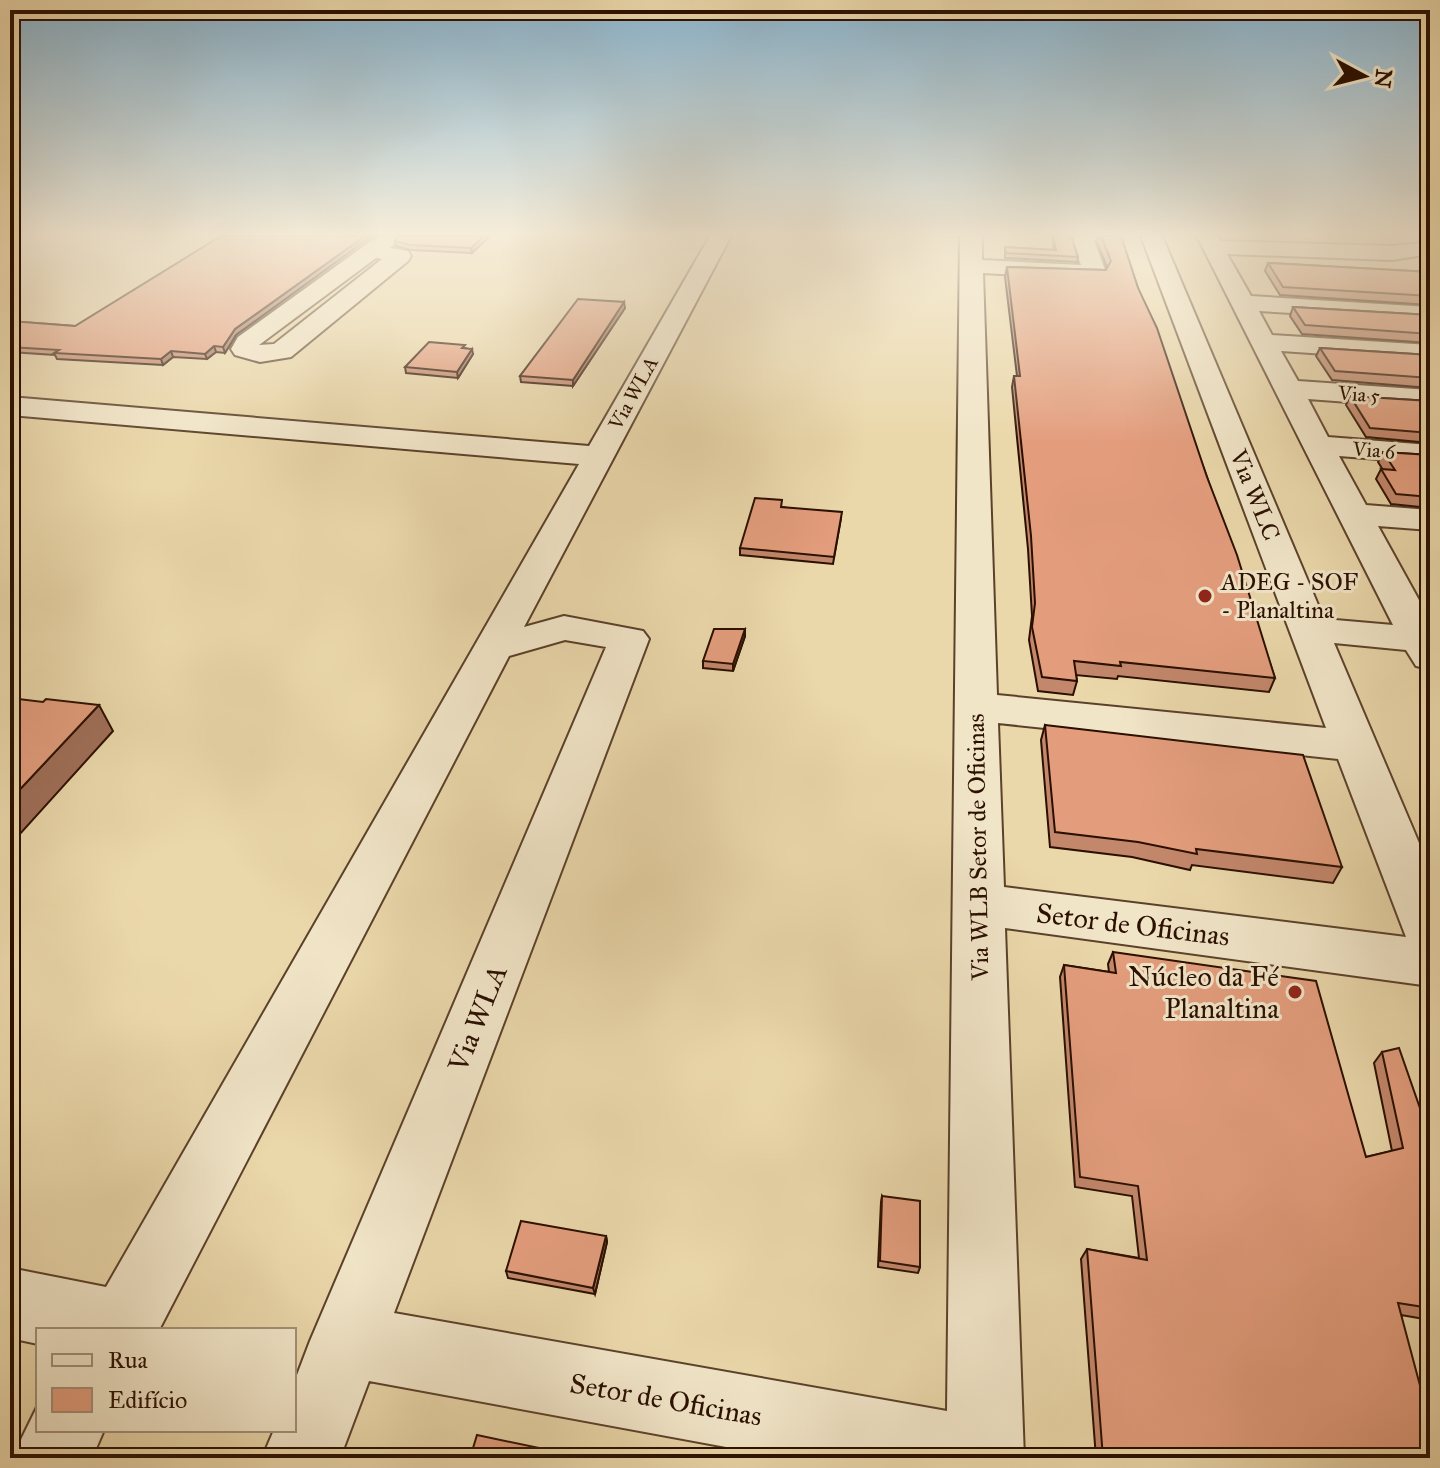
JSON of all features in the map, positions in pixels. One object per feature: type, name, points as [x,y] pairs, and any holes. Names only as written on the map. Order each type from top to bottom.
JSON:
[{"type":"street","points":[[299,305],[247,342],[244,349],[260,354],[282,351],[341,305]]},
{"type":"street","name":"Via WLA","points":[[122,1328],[492,648],[544,610],[598,456],[683,305]]},
{"type":"street","name":"Via WLB Setor de Oficinas","points":[[972,305],[985,1457]]},
{"type":"street","name":"Via WLC","points":[[1178,305],[1430,932]]},
{"type":"street","points":[[1243,305],[1354,514],[1414,599],[1425,648],[1308,629]]},
{"type":"street","points":[[1268,305],[1430,314]]},
{"type":"street","points":[[1263,342],[1430,353]]},
{"type":"street","name":"Via 5","points":[[1288,389],[1430,399]]},
{"type":"street","points":[[10,406],[598,456]]},
{"type":"street","name":"Via 6","points":[[1318,445],[1430,454]]},
{"type":"street","points":[[1354,514],[1430,520]]},
{"type":"street","name":"Via WLA","points":[[301,1458],[629,639],[544,610]]},
{"type":"street","points":[[976,707],[1356,746]]},
{"type":"street","name":"Setor de Oficinas","points":[[979,904],[1430,963]]},
{"type":"street","points":[[10,1303],[122,1328]]},
{"type":"street","name":"Setor de Oficinas","points":[[346,1341],[985,1457]]},
{"type":"street","points":[[51,1458],[65,1432]]},
{"type":"building","points":[[110,305],[269,305],[235,329],[223,347],[214,346],[205,354],[171,351],[161,359],[54,353],[59,350],[10,347],[10,321],[75,326]]},
{"type":"building","points":[[574,305],[622,305],[573,380],[520,376]]},
{"type":"building","points":[[1011,305],[1146,305],[1157,328],[1237,555],[1275,678],[1120,662],[1121,666],[1074,661],[1077,681],[1042,677],[1032,627],[1035,603],[1031,536],[1014,376],[1020,376]]},
{"type":"building","points":[[1293,307],[1430,315],[1430,334],[1305,325]]},
{"type":"building","points":[[429,342],[465,345],[462,348],[472,349],[457,372],[405,367]]},
{"type":"building","points":[[1320,348],[1430,355],[1430,378],[1335,371]]},
{"type":"building","points":[[1350,396],[1430,401],[1430,433],[1370,428]]},
{"type":"building","points":[[1383,452],[1430,455],[1430,497],[1396,494],[1381,469],[1395,470]]},
{"type":"building","points":[[755,498],[782,500],[781,507],[842,512],[834,557],[740,548]]},
{"type":"building","points":[[714,629],[745,629],[733,664],[703,661]]},
{"type":"building","points":[[10,698],[99,705],[10,800]]},
{"type":"building","points":[[1045,725],[1303,755],[1342,867],[1196,849],[1197,854],[1138,842],[1055,832]]},
{"type":"building","points":[[1113,952],[1316,981],[1366,1157],[1403,1148],[1382,1052],[1399,1048],[1430,1137],[1430,1308],[1398,1303],[1430,1423],[1430,1458],[1103,1458],[1087,1249],[1147,1260],[1138,1186],[1080,1177],[1064,965],[1116,973]]},
{"type":"building","points":[[882,1196],[920,1201],[920,1267],[880,1261]]},
{"type":"building","points":[[521,1221],[606,1236],[593,1288],[506,1271]]},
{"type":"building","points":[[477,1435],[587,1458],[470,1458]]},
{"type":"place","name":"ADEG - SOF - Planaltina","points":[[1205,596]]},
{"type":"place","name":"Núcleo da Fé Planaltina","points":[[1295,992]]}]
